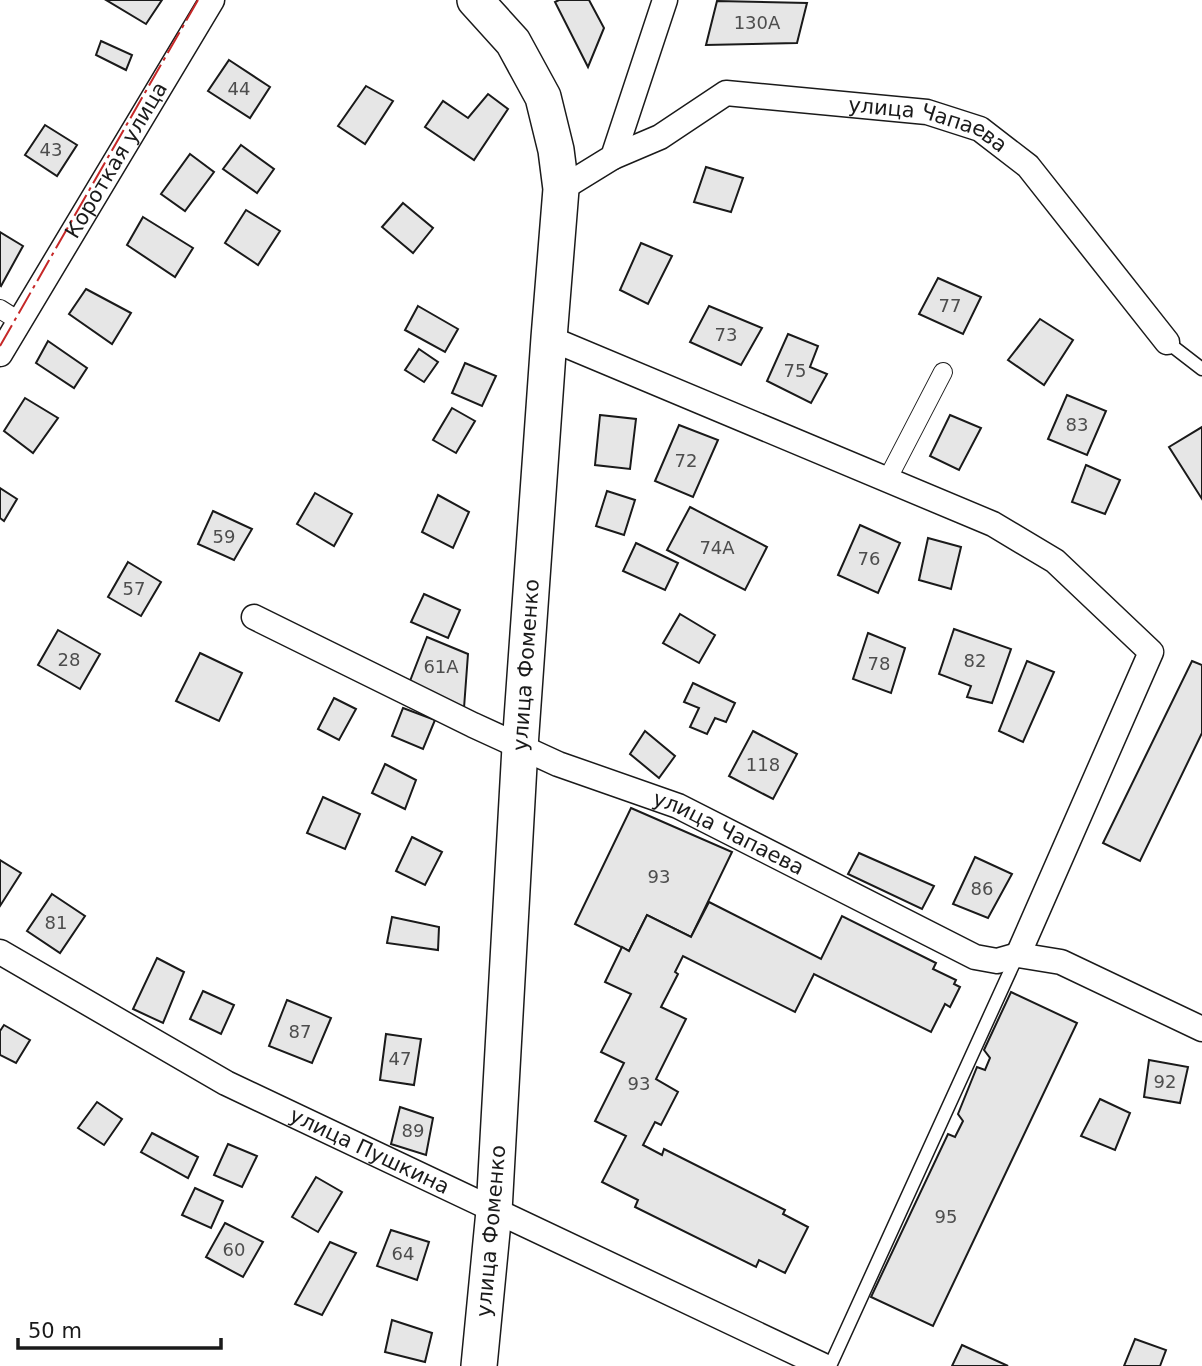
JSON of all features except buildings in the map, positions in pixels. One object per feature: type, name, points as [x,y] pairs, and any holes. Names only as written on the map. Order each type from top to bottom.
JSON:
[{"type":"main road","points":[[475,0],[513,42],[543,97],[556,150],[561,189]]},
{"type":"main road","name":"улица Фоменко","points":[[479,1366],[494,1211],[520,747],[561,189]]},
{"type":"street","name":"Короткая улица","points":[[0,354],[10,315],[212,0]]},
{"type":"street","points":[[561,189],[613,157],[665,0]]},
{"type":"street","name":"улица Чапаева","points":[[613,157],[660,137],[726,93],[927,112],[980,129],[1028,166],[1167,342]]},
{"type":"street","points":[[549,338],[993,524],[1055,561],[1151,652],[1018,955]]},
{"type":"street","points":[[887,480],[943,372]]},
{"type":"street","name":"улица Чапаева","points":[[254,617],[558,764],[678,806],[975,957],[997,961],[1018,955],[1061,962],[1202,1029]]},
{"type":"street","name":"улица Пушкина","points":[[0,952],[226,1083],[824,1366]]},
{"type":"lane","points":[[1167,342],[1202,369]]},
{"type":"lane","points":[[830,1366],[1018,955]]},
{"type":"power","points":[[0,346],[198,0]]}]
